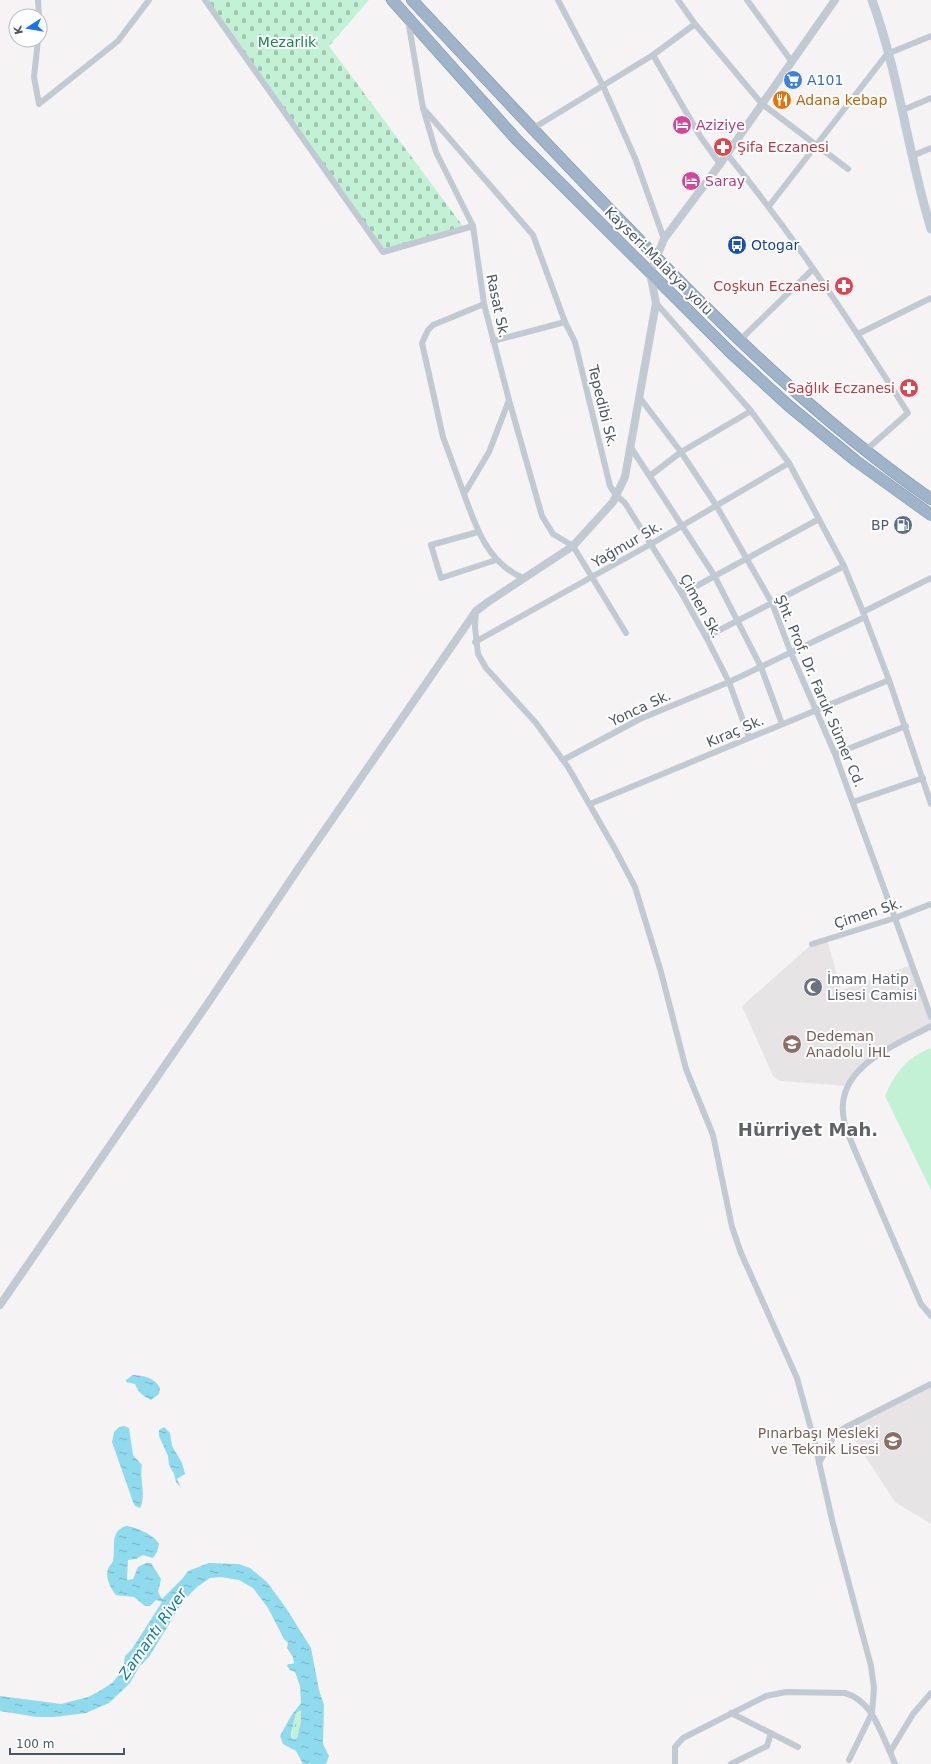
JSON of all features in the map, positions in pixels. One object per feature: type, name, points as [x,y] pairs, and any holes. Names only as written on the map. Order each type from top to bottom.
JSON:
[{"type":"highway","name":"Kayseri-Malatya yolu","points":[[392,0],[517,140],[730,352],[789,406],[856,461],[931,514]]},
{"type":"highway","name":"Kayseri-Malatya yolu","points":[[412,0],[532,129],[656,258],[739,341],[800,398],[865,451],[931,499]]},
{"type":"main road","points":[[870,1],[903,110],[912,156],[929,213],[931,229]]},
{"type":"street","points":[[37,48],[34,78],[38,104],[118,41],[148,0]]},
{"type":"street","points":[[205,0],[383,252],[472,226]]},
{"type":"street","points":[[558,0],[603,86],[635,158],[664,239]]},
{"type":"street","points":[[678,0],[695,24],[762,104],[848,169]]},
{"type":"street","points":[[747,0],[792,62]]},
{"type":"street","points":[[0,1305],[476,611],[523,578],[573,546],[613,502],[625,477],[656,303],[650,273],[664,239],[720,164],[834,1],[843,0]]},
{"type":"street","name":"Rasat Sk.","points":[[407,16],[423,108],[436,152],[472,226],[484,304],[509,400],[542,516],[553,534],[573,546]]},
{"type":"street","points":[[532,129],[653,55],[695,24]]},
{"type":"street","points":[[769,206],[887,54],[931,36]]},
{"type":"street","points":[[653,55],[700,136],[720,164]]},
{"type":"street","points":[[903,110],[931,98]]},
{"type":"street","name":"Tepedibi Sk.","points":[[423,108],[533,235],[574,342],[610,486],[616,495]]},
{"type":"street","points":[[912,156],[931,148]]},
{"type":"street","points":[[727,154],[769,206],[858,334],[908,413],[865,451]]},
{"type":"street","points":[[739,341],[813,269]]},
{"type":"street","points":[[858,334],[931,298]]},
{"type":"street","points":[[656,303],[751,411],[789,463],[844,566],[864,614],[906,726],[931,804]]},
{"type":"street","points":[[484,304],[433,325],[428,330],[422,343],[443,437],[478,532],[496,560],[511,573],[523,578]]},
{"type":"street","points":[[493,341],[566,322]]},
{"type":"street","name":"Şht. Prof. Dr. Faruk Sümer Cd.","points":[[640,398],[681,452],[716,505],[772,604],[791,653],[817,709],[835,754],[931,1017]]},
{"type":"street","points":[[464,494],[489,452],[509,400]]},
{"type":"street","points":[[651,475],[681,452],[751,411]]},
{"type":"street","points":[[630,446],[651,475],[714,575],[761,667],[782,724]]},
{"type":"street","name":"Yağmur Sk.","points":[[476,642],[651,544],[789,463]]},
{"type":"street","name":"Çimen Sk.","points":[[616,495],[625,503],[651,544],[682,594],[706,637],[729,682],[749,738]]},
{"type":"street","points":[[682,594],[714,575],[819,519]]},
{"type":"street","points":[[478,532],[431,545],[441,578],[496,560]]},
{"type":"street","points":[[573,546],[626,633]]},
{"type":"street","points":[[706,637],[844,566]]},
{"type":"street","name":"Yonca Sk.","points":[[563,760],[640,719],[729,682],[791,653],[931,578]]},
{"type":"street","points":[[476,611],[476,642],[478,654],[486,668],[525,708],[563,760],[615,849],[637,894],[661,972],[686,1069],[713,1135],[732,1227],[741,1253],[797,1378],[833,1524],[872,1666],[874,1688],[872,1714],[849,1760]]},
{"type":"street","name":"Kıraç Sk.","points":[[590,804],[889,680]]},
{"type":"street","points":[[835,754],[906,726]]},
{"type":"street","points":[[853,802],[923,778]]},
{"type":"street","name":"Çimen Sk.","points":[[812,944],[895,918],[931,904]]},
{"type":"street","points":[[931,1026],[872,1059],[861,1068],[851,1078],[847,1086],[843,1108],[844,1120],[856,1154],[921,1304],[931,1316]]},
{"type":"street","points":[[819,1463],[834,1436],[846,1427],[931,1384]]},
{"type":"street","points":[[675,1764],[675,1747],[683,1738],[766,1696],[786,1692],[845,1693],[861,1700],[872,1714],[895,1764]]},
{"type":"street","points":[[890,1752],[913,1714],[931,1693]]},
{"type":"street","points":[[731,1713],[798,1746]]},
{"type":"street","points":[[731,1764],[767,1746],[771,1733]]},
{"type":"shaded area","points":[[827,939],[841,990],[911,965],[931,1017],[931,1026],[872,1059],[847,1086],[780,1081],[773,1076],[742,1006],[812,944]]},
{"type":"shaded area","name":"Pınarbaşı Mesleki ve Teknik Lisesi","points":[[931,1384],[931,1524],[895,1502],[846,1427]]},
{"type":"green space","name":"Mezarlık","points":[[206,0],[369,0],[329,46],[465,229],[383,252]]},
{"type":"green space","points":[[931,1048],[931,1190],[885,1096],[902,1067],[915,1056]]},
{"type":"green space","points":[[301,1710],[301,1721],[297,1739],[291,1738],[296,1713]]},
{"type":"water","points":[[133,1375],[145,1376],[152,1379],[160,1388],[159,1394],[151,1400],[143,1395],[139,1392],[135,1384],[126,1382],[126,1380]]},
{"type":"water","points":[[124,1426],[129,1428],[133,1455],[142,1465],[141,1476],[143,1498],[140,1508],[135,1506],[133,1502],[112,1442],[114,1432],[119,1427]]},
{"type":"water","points":[[164,1427],[170,1433],[172,1446],[182,1463],[185,1474],[177,1479],[181,1488],[176,1482],[169,1465],[168,1456],[159,1436],[159,1430]]},
{"type":"water","name":"Zamantı River","points":[[130,1526],[154,1538],[159,1544],[157,1552],[153,1558],[143,1555],[136,1559],[128,1560],[127,1580],[133,1579],[138,1567],[146,1563],[151,1563],[161,1579],[158,1592],[162,1599],[188,1571],[209,1563],[239,1564],[250,1568],[267,1582],[286,1608],[311,1648],[319,1690],[324,1705],[323,1744],[329,1756],[326,1764],[303,1764],[296,1751],[283,1744],[280,1736],[291,1716],[301,1703],[300,1686],[295,1672],[290,1670],[287,1666],[288,1664],[294,1663],[293,1657],[287,1648],[288,1643],[284,1639],[268,1608],[253,1588],[239,1580],[221,1577],[210,1578],[197,1587],[183,1601],[149,1657],[139,1667],[130,1683],[109,1703],[86,1713],[54,1717],[37,1717],[0,1711],[0,1696],[61,1704],[88,1697],[112,1683],[123,1670],[125,1656],[132,1649],[162,1602],[156,1600],[150,1606],[145,1606],[134,1597],[116,1595],[112,1590],[107,1572],[113,1561],[115,1536],[121,1528]],"holes":[[[301,1710],[301,1721],[297,1738],[291,1738],[296,1713]]]},
{"type":"place","name":"A101","points":[[793,80]]},
{"type":"place","name":"Adana kebap","points":[[782,100]]},
{"type":"place","name":"Aziziye","points":[[682,125]]},
{"type":"place","name":"Şifa Eczanesi","points":[[723,147]]},
{"type":"place","name":"Saray","points":[[691,181]]},
{"type":"place","name":"Otogar","points":[[737,245]]},
{"type":"place","name":"Coşkun Eczanesi","points":[[844,286]]},
{"type":"place","name":"Sağlık Eczanesi","points":[[909,388]]},
{"type":"place","name":"BP","points":[[903,525]]},
{"type":"place","name":"İmam Hatip Lisesi Camisi","points":[[813,987]]},
{"type":"place","name":"Dedeman Anadolu İHL","points":[[792,1044]]},
{"type":"place","name":"Pınarbaşı Mesleki ve Teknik Lisesi","points":[[893,1441]]},
{"type":"district","name":"Hürriyet Mah.","points":[[808,1130]]}]
